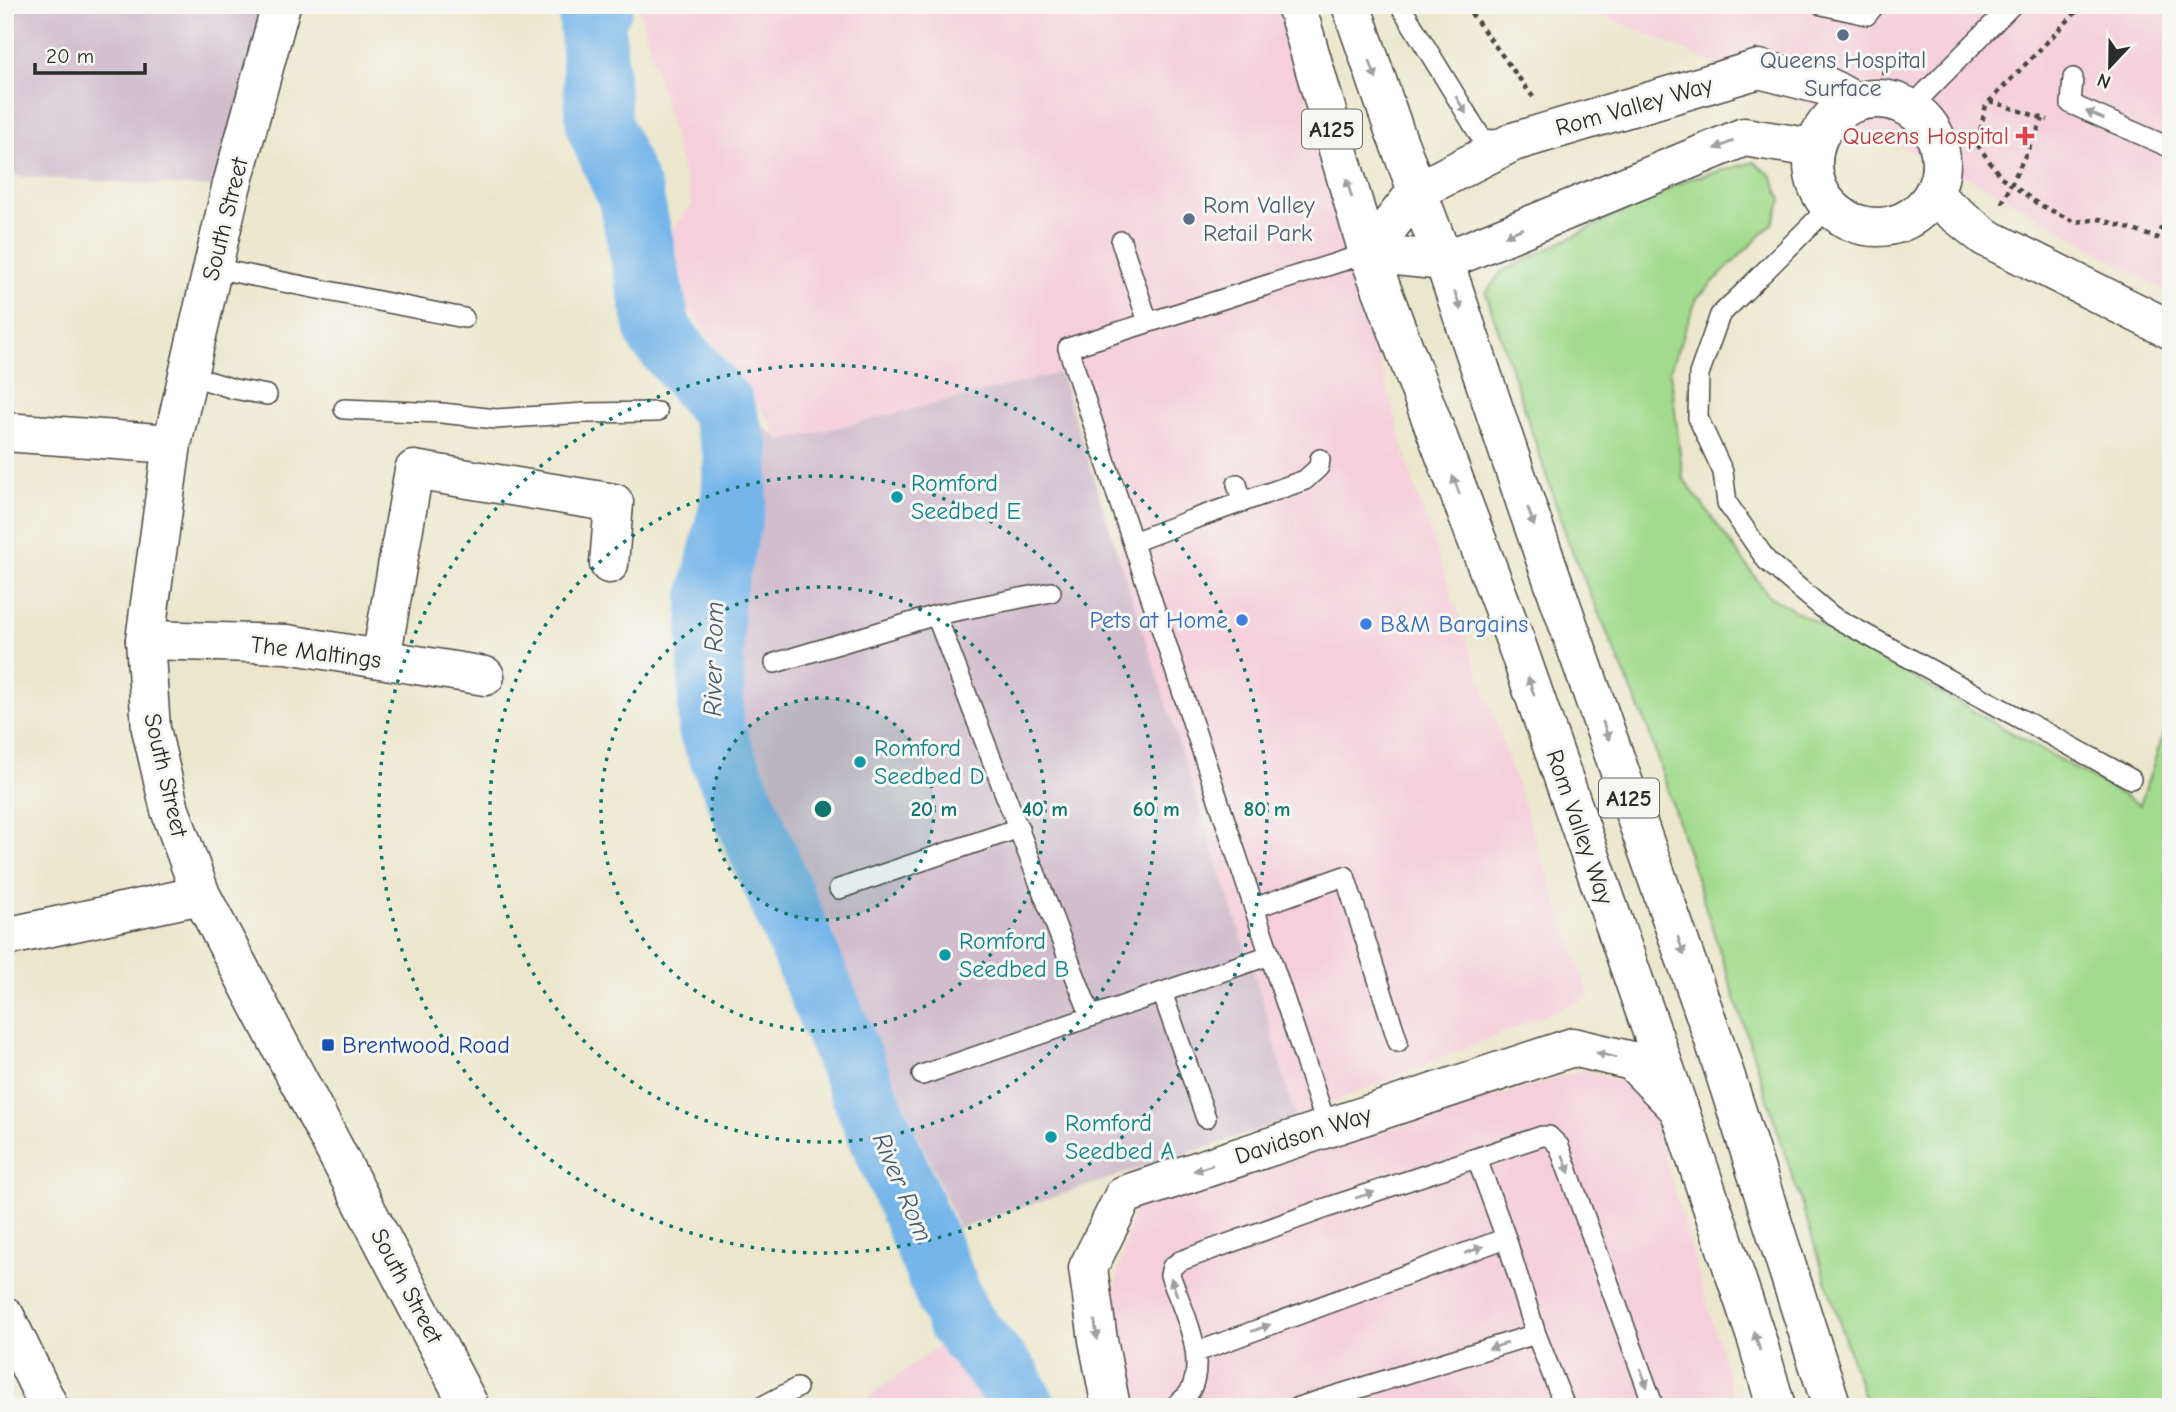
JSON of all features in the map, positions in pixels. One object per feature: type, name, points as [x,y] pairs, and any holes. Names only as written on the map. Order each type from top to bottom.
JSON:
[{"type":"street","name":"South Street","points":[[281,5],[232,188],[172,444],[145,640],[151,729],[170,810],[201,895],[470,1407]]},
{"type":"street","name":"Rom Valley Way","points":[[1296,5],[1368,253],[1515,640],[1679,1108],[1757,1340],[1776,1407]]},
{"type":"street","name":"A125","points":[[1351,5],[1444,261],[1528,510],[1714,1040],[1832,1407]]},
{"type":"street","name":"Rom Valley Way","points":[[1368,253],[1417,191],[1513,142],[1759,69],[1826,86],[1855,102]]},
{"type":"street","points":[[1893,100],[1910,108],[1929,125],[1940,147],[1941,173],[1933,196],[1920,212],[1903,223],[1884,228],[1863,227],[1844,220],[1829,207],[1814,179],[1812,163],[1820,133],[1829,120],[1855,102],[1893,100]]},
{"type":"street","points":[[1368,253],[1444,261],[1744,137],[1814,148]]},
{"type":"street","points":[[1933,196],[1985,237],[2168,321]]},
{"type":"street","points":[[5,432],[172,444]]},
{"type":"street","points":[[381,659],[414,470],[614,503],[609,564]]},
{"type":"street","name":"The Maltings","points":[[145,640],[287,644],[485,676]]},
{"type":"street","points":[[5,937],[201,895]]},
{"type":"street","name":"Davidson Way","points":[[1111,1407],[1088,1268],[1125,1195],[1573,1046],[1632,1061],[1679,1108]]},
{"type":"street","points":[[5,1316],[49,1407]]},
{"type":"lane","points":[[1400,5],[1482,138],[1513,142]]},
{"type":"lane","points":[[1822,5],[1867,15],[1875,5]]},
{"type":"lane","points":[[1910,108],[2012,5]]},
{"type":"lane","points":[[2073,78],[2070,104],[2171,148]]},
{"type":"lane","points":[[1829,207],[1720,315],[1699,374],[1698,418],[1723,472],[1727,503],[1767,561],[1832,616],[2131,779]]},
{"type":"lane","points":[[1121,242],[1148,322]]},
{"type":"lane","points":[[1327,1127],[1068,348],[1368,253]]},
{"type":"lane","points":[[213,268],[464,318]]},
{"type":"lane","points":[[189,375],[234,389],[267,395]]},
{"type":"lane","points":[[344,410],[442,413],[496,419],[584,413],[657,412]]},
{"type":"lane","points":[[1133,542],[1240,493],[1305,480],[1319,467],[1320,459]]},
{"type":"lane","points":[[775,663],[936,615],[1051,592]]},
{"type":"lane","points":[[936,615],[1091,1017]]},
{"type":"lane","points":[[839,889],[1019,828]]},
{"type":"lane","points":[[1254,908],[1345,876],[1398,1042]]},
{"type":"lane","points":[[922,1075],[1270,955]]},
{"type":"lane","points":[[1162,992],[1206,1118]]},
{"type":"lane","points":[[1174,1407],[1189,1393],[1195,1375],[1197,1352],[1170,1275],[1172,1267],[1180,1261],[1329,1207],[1542,1136],[1549,1136],[1559,1146],[1654,1407]]},
{"type":"lane","points":[[1477,1159],[1506,1238],[1536,1334],[1564,1407]]},
{"type":"lane","points":[[1197,1352],[1506,1238]]},
{"type":"lane","points":[[1298,1407],[1536,1334]]},
{"type":"lane","points":[[761,1407],[797,1388]]},
{"type":"path","points":[[2083,5],[1986,105],[1977,144],[2000,176],[2011,185],[2038,204],[2075,222],[2100,219],[2157,238],[2171,203]]},
{"type":"path","points":[[1985,237],[2043,119]]},
{"type":"shaded area","points":[[5,5],[275,5],[231,188],[5,176]]},
{"type":"shaded area","name":"Rom Valley Retail Park","points":[[638,5],[1282,5],[1414,485],[1590,997],[1295,1118],[1264,1004],[1122,568],[1112,479],[1061,374],[783,441],[651,254],[692,205]]},
{"type":"shaded area","name":"Queens Hospital","points":[[1579,5],[2171,5],[2171,294],[1965,176],[1792,97]]},
{"type":"shaded area","points":[[1060,373],[1264,1004],[1295,1118],[959,1228],[728,700],[732,560],[763,426],[783,441]]},
{"type":"shaded area","points":[[1584,1069],[1645,1089],[1737,1407],[1091,1407],[1113,1294],[1134,1208]]},
{"type":"shaded area","points":[[954,1334],[999,1407],[855,1407]]},
{"type":"green space","points":[[1754,162],[1772,176],[1782,200],[1773,223],[1697,298],[1670,370],[1683,478],[1769,596],[2140,805],[2169,717],[2171,718],[2171,1407],[1867,1407],[1647,726],[1569,544],[1486,293],[1501,272],[1689,179]]},
{"type":"waterway","name":"River Rom","points":[[600,5],[592,19],[599,126],[631,198],[659,333],[721,406],[737,452],[734,499],[711,598],[711,729],[959,1320],[1010,1382],[1023,1407]]},
{"type":"place","name":"Queens Hospital Surface","points":[[1843,35]]},
{"type":"place","name":"Queens Hospital","points":[[2025,136]]},
{"type":"place","name":"Rom Valley Retail Park","points":[[1189,219]]},
{"type":"place","name":"Romford Seedbed E","points":[[897,497]]},
{"type":"place","name":"Pets at Home","points":[[1242,620]]},
{"type":"place","name":"B&M Bargains","points":[[1366,624]]},
{"type":"place","name":"Romford Seedbed D","points":[[860,762]]},
{"type":"place","name":"Romford Seedbed B","points":[[945,955]]},
{"type":"place","name":"Brentwood Road","points":[[328,1045]]},
{"type":"place","name":"Romford Seedbed A","points":[[1051,1137]]}]
